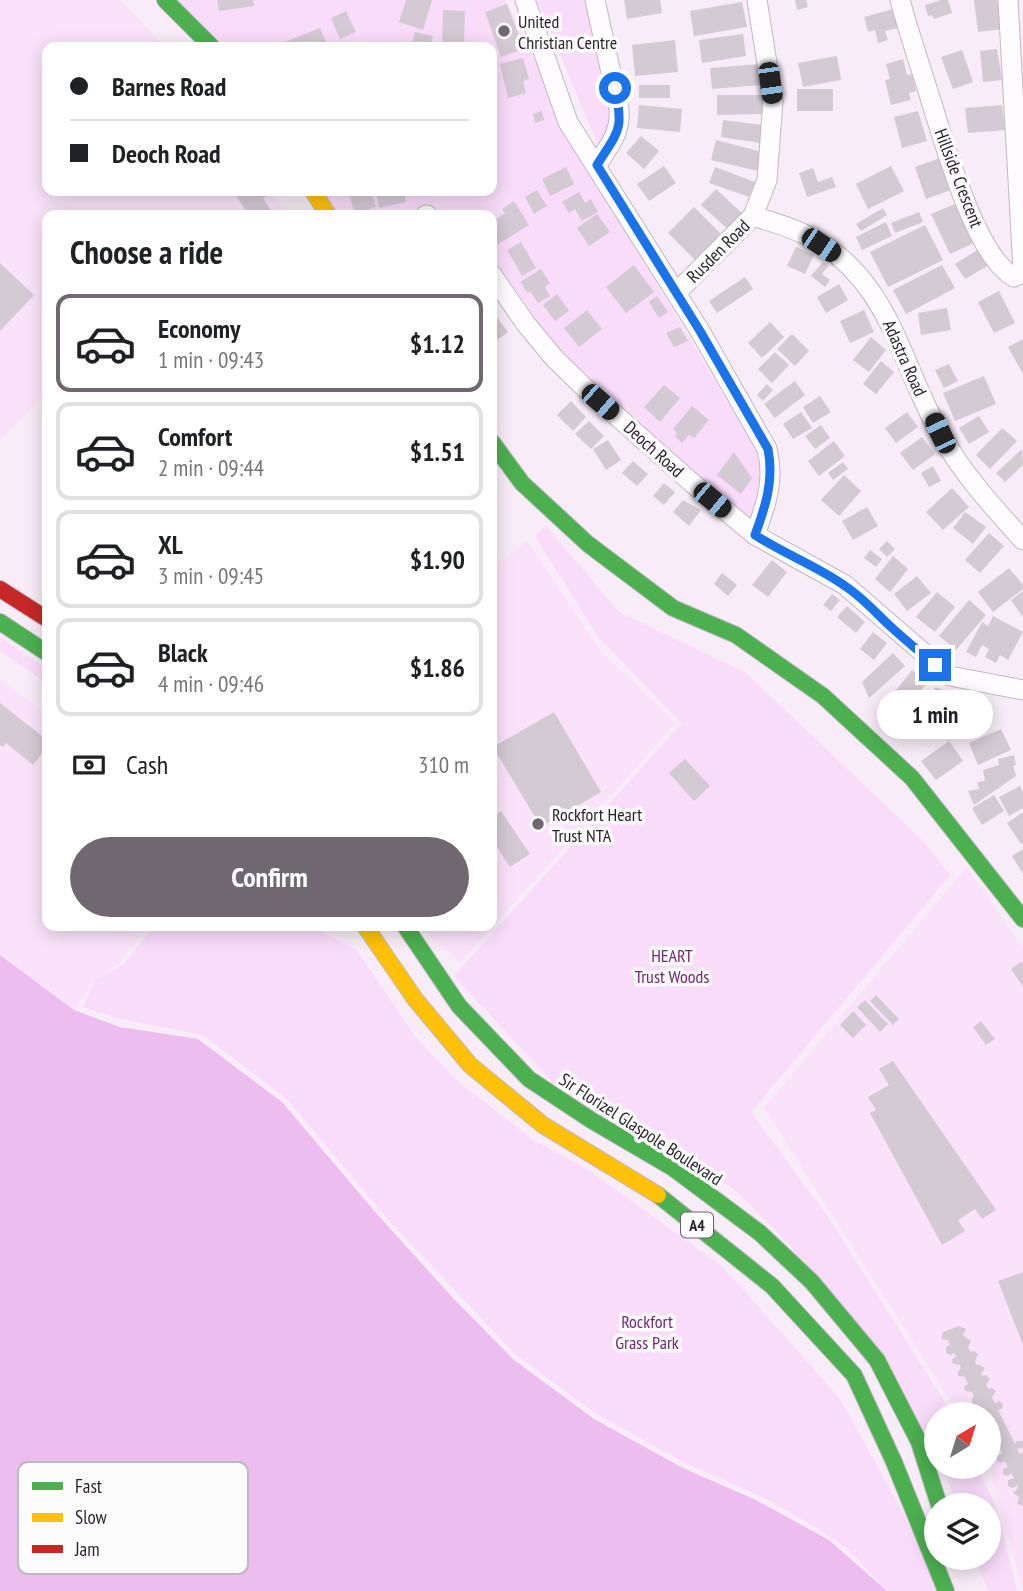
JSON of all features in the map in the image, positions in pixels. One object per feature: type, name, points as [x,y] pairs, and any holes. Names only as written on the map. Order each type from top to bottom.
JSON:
[{"type":"main road","points":[[165,0],[207,42]]},
{"type":"main road","points":[[497,449],[522,483],[588,544],[673,608],[736,635],[823,696],[912,778],[1023,919]]},
{"type":"main road","points":[[0,589],[42,616]]},
{"type":"main road","points":[[0,622],[42,650]]},
{"type":"main road","name":"A4","points":[[368,931],[415,999],[470,1065],[543,1125],[651,1189],[772,1286],[854,1376],[894,1462],[946,1591]]},
{"type":"main road","name":"Sir Florizel Glaspole Boulevard","points":[[408,931],[459,1006],[529,1079],[591,1120],[673,1168],[760,1233],[812,1282],[877,1360],[919,1443],[935,1493]]},
{"type":"street","points":[[525,0],[568,122],[700,331],[768,449],[772,468],[769,495],[755,535]]},
{"type":"street","points":[[595,0],[620,109],[617,133],[597,165]]},
{"type":"street","name":"Rusden Road","points":[[676,293],[753,216],[767,180],[773,101],[757,0]]},
{"type":"street","name":"Hillside Crescent","points":[[900,0],[950,162],[970,215],[999,264],[1014,277],[1023,270],[1008,0]]},
{"type":"street","name":"Adastra Road","points":[[753,216],[808,236],[835,254],[870,289],[897,334],[940,433],[981,494],[1023,540]]},
{"type":"street","name":"Deoch Road","points":[[497,282],[555,359],[691,482],[755,535],[845,585],[950,676],[1023,690]]},
{"type":"shaded area","points":[[0,0],[119,0],[161,42],[42,42],[42,196],[274,196],[284,210],[42,210],[42,397],[0,440]]},
{"type":"shaded area","name":"Rockfort Heart Trust NTA","points":[[527,541],[602,653],[676,723],[497,922],[497,564]]},
{"type":"shaded area","points":[[0,679],[42,711],[42,931],[143,931],[119,964],[95,979],[74,1010],[0,955]]},
{"type":"shaded area","points":[[967,867],[1023,948],[1023,1591],[1001,1509],[1001,1493],[997,1493],[993,1479],[1001,1479],[1001,1402],[951,1402],[764,1108]]},
{"type":"shaded area","name":"Rockfort Heart Trust NTA","points":[[427,931],[489,931],[461,962],[434,941]]},
{"type":"shaded area","points":[[0,955],[74,1010],[120,1027],[198,1039],[282,1102],[376,1213],[514,1360],[594,1419],[683,1468],[756,1500],[829,1540],[887,1591],[0,1591]]},
{"type":"green space","points":[[177,0],[505,0],[587,167],[762,460],[753,526],[554,344],[497,264],[497,210],[327,210],[318,196],[497,196],[497,42],[218,42]]},
{"type":"green space","points":[[537,0],[586,0],[617,122],[598,145]]},
{"type":"green space","name":"HEART Trust Woods","points":[[546,526],[619,612],[746,673],[922,840],[950,875],[751,1112],[830,1220],[944,1402],[924,1402],[924,1433],[788,1243],[737,1192],[699,1164],[601,1115],[560,1090],[454,976],[682,723],[599,638],[535,536]]},
{"type":"green space","points":[[0,637],[42,666],[42,680],[0,651]]},
{"type":"green space","name":"Rockfort Grass Park","points":[[150,931],[321,931],[356,949],[414,1035],[456,1080],[533,1140],[584,1167],[723,1267],[840,1399],[906,1518],[924,1558],[924,1570],[930,1570],[939,1591],[887,1591],[847,1548],[816,1528],[767,1499],[685,1463],[595,1413],[515,1354],[386,1217],[287,1099],[203,1035],[121,1019],[83,1007],[96,979],[123,965]]},
{"type":"green space","points":[[947,1479],[983,1479],[989,1493],[953,1493]]},
{"type":"green space","points":[[1001,1526],[1017,1591],[988,1591],[980,1570],[1001,1570]]},
{"type":"building","points":[[217,0],[253,0],[254,6],[219,11]]},
{"type":"building","points":[[406,0],[432,0],[423,30],[399,22]]},
{"type":"building","points":[[624,0],[660,0],[662,13],[627,19]]},
{"type":"building","points":[[795,0],[806,0],[808,7],[797,10]]},
{"type":"building","points":[[948,0],[952,13],[934,19],[932,15],[928,16],[925,5]]},
{"type":"building","points":[[974,0],[997,0],[1003,29],[978,32]]},
{"type":"building","points":[[742,2],[747,27],[694,36],[690,11]]},
{"type":"building","name":"United Christian Centre","points":[[507,4],[524,49],[501,57],[485,12]]},
{"type":"building","points":[[897,8],[902,27],[885,31],[888,40],[878,43],[875,30],[868,32],[864,17]]},
{"type":"building","points":[[443,10],[465,11],[464,42],[442,42]]},
{"type":"building","points":[[346,11],[356,32],[340,39],[331,18]]},
{"type":"building","points":[[320,28],[326,42],[285,42]]},
{"type":"building","points":[[415,32],[433,36],[431,42],[412,42]]},
{"type":"building","points":[[743,34],[746,56],[702,63],[699,40]]},
{"type":"building","points":[[675,40],[678,72],[635,76],[632,45]]},
{"type":"building","points":[[997,49],[1002,80],[983,82],[980,51]]},
{"type":"building","points":[[962,50],[973,82],[953,89],[941,57]]},
{"type":"building","points":[[837,56],[841,80],[803,87],[798,63]]},
{"type":"building","points":[[523,58],[529,79],[523,81],[526,93],[508,98],[500,64]]},
{"type":"building","points":[[903,59],[907,75],[912,74],[916,91],[909,93],[911,100],[891,105],[885,80],[890,79],[886,64]]},
{"type":"building","points":[[759,64],[761,85],[712,89],[710,68]]},
{"type":"building","points":[[639,85],[670,85],[670,98],[639,98]]},
{"type":"building","points":[[797,89],[833,89],[833,111],[797,111]]},
{"type":"building","points":[[717,95],[762,95],[763,114],[717,115]]},
{"type":"building","points":[[639,105],[682,109],[680,132],[637,128]]},
{"type":"building","points":[[1002,105],[1005,130],[968,133],[965,108]]},
{"type":"building","points":[[542,111],[544,120],[535,123],[533,114]]},
{"type":"building","points":[[918,111],[927,141],[902,148],[894,117]]},
{"type":"building","points":[[723,120],[763,125],[760,143],[721,137]]},
{"type":"building","points":[[641,136],[659,151],[644,169],[626,153]]},
{"type":"building","points":[[716,140],[762,152],[758,171],[711,160]]},
{"type":"building","points":[[940,158],[951,190],[926,199],[915,167]]},
{"type":"building","points":[[664,166],[676,183],[649,201],[637,184]]},
{"type":"building","points":[[891,166],[904,191],[868,209],[856,184]]},
{"type":"building","points":[[566,167],[574,184],[550,196],[542,179]]},
{"type":"building","points":[[715,167],[755,182],[749,197],[709,183]]},
{"type":"building","points":[[813,168],[818,182],[832,177],[836,187],[807,197],[799,173]]},
{"type":"building","points":[[716,189],[745,216],[731,232],[701,205]]},
{"type":"building","points":[[537,190],[547,206],[534,214],[525,197]]},
{"type":"building","points":[[579,192],[585,203],[591,199],[598,212],[582,221],[575,209],[569,213],[562,202]]},
{"type":"building","points":[[236,196],[266,196],[263,198],[270,209],[246,210]]},
{"type":"building","points":[[350,196],[373,196],[376,207],[354,210]]},
{"type":"building","points":[[377,196],[405,196],[406,202],[379,208]]},
{"type":"building","points":[[514,201],[529,225],[497,245],[497,219],[505,213],[502,209]]},
{"type":"building","points":[[955,204],[974,243],[950,254],[931,214]]},
{"type":"building","points":[[694,207],[722,235],[696,261],[668,233]]},
{"type":"building","points":[[883,208],[887,215],[861,231],[856,224]]},
{"type":"building","points":[[919,212],[923,222],[895,233],[891,223]]},
{"type":"building","points":[[597,214],[610,232],[589,246],[577,228]]},
{"type":"building","points":[[886,222],[892,236],[862,250],[856,237]]},
{"type":"building","points":[[925,225],[943,260],[888,287],[870,252]]},
{"type":"building","points":[[521,242],[536,268],[522,276],[507,250]]},
{"type":"building","points":[[796,247],[814,255],[805,274],[787,266]]},
{"type":"building","points":[[979,249],[989,265],[965,279],[955,264]]},
{"type":"building","points":[[823,262],[828,266],[822,274],[830,280],[825,287],[811,276]]},
{"type":"building","points":[[0,263],[34,295],[0,331]]},
{"type":"building","points":[[634,265],[654,292],[626,313],[606,287]]},
{"type":"building","points":[[942,265],[955,288],[906,314],[893,290]]},
{"type":"building","points":[[541,269],[550,283],[545,287],[550,296],[538,303],[520,282]]},
{"type":"building","points":[[745,277],[753,289],[717,313],[709,301]]},
{"type":"building","points":[[839,284],[848,300],[826,313],[817,297]]},
{"type":"building","points":[[999,291],[1015,323],[994,333],[978,302]]},
{"type":"building","points":[[557,294],[569,311],[555,321],[543,305]]},
{"type":"building","points":[[657,296],[668,312],[659,318],[649,302]]},
{"type":"building","points":[[947,308],[951,330],[921,335],[918,313]]},
{"type":"building","points":[[587,310],[602,329],[579,347],[564,328]]},
{"type":"building","points":[[864,310],[874,332],[850,343],[840,321]]},
{"type":"building","points":[[497,317],[508,332],[497,340]]},
{"type":"building","points":[[770,322],[784,337],[762,358],[748,343]]},
{"type":"building","points":[[680,327],[688,341],[674,347],[666,333]]},
{"type":"building","points":[[792,334],[809,351],[795,366],[777,349]]},
{"type":"building","points":[[871,337],[886,350],[869,372],[853,360]]},
{"type":"building","points":[[1023,339],[1023,374],[1008,347]]},
{"type":"building","points":[[775,352],[789,365],[772,383],[758,369]]},
{"type":"building","points":[[881,361],[894,372],[876,394],[863,384]]},
{"type":"building","points":[[949,364],[958,381],[944,388],[935,370]]},
{"type":"building","points":[[984,376],[996,404],[955,421],[943,393]]},
{"type":"building","points":[[795,381],[805,395],[775,418],[764,404]]},
{"type":"building","points":[[767,384],[773,390],[763,401],[757,395]]},
{"type":"building","points":[[664,385],[680,398],[660,422],[644,407]]},
{"type":"building","points":[[820,396],[831,412],[813,423],[803,407]]},
{"type":"building","points":[[571,401],[586,417],[573,431],[557,415]]},
{"type":"building","points":[[692,406],[709,420],[694,438],[689,435],[682,443],[675,436],[677,433],[673,429]]},
{"type":"building","points":[[801,412],[812,428],[793,439],[783,424]]},
{"type":"building","points":[[907,412],[918,427],[896,443],[885,428]]},
{"type":"building","points":[[979,416],[989,432],[969,444],[959,428]]},
{"type":"building","points":[[589,421],[604,436],[591,449],[575,434]]},
{"type":"building","points":[[821,425],[830,438],[815,449],[805,436]]},
{"type":"building","points":[[1002,428],[1017,441],[990,469],[976,455]]},
{"type":"building","points":[[922,437],[935,454],[913,470],[900,453]]},
{"type":"building","points":[[608,440],[621,460],[606,470],[593,449]]},
{"type":"building","points":[[834,441],[845,456],[819,476],[808,461]]},
{"type":"building","points":[[1022,449],[1023,465],[1005,482],[996,473]]},
{"type":"building","points":[[734,452],[752,478],[741,494],[717,475]]},
{"type":"building","points":[[633,461],[648,474],[637,486],[622,473]]},
{"type":"building","points":[[843,462],[848,469],[833,480],[828,473]]},
{"type":"building","points":[[933,466],[941,481],[929,487],[921,473]]},
{"type":"building","points":[[844,475],[861,491],[839,516],[821,500]]},
{"type":"building","points":[[664,483],[675,492],[664,505],[653,496]]},
{"type":"building","points":[[952,488],[969,507],[943,530],[926,512]]},
{"type":"building","points":[[683,500],[701,510],[689,526],[673,512]]},
{"type":"building","points":[[867,507],[878,526],[853,540],[842,521]]},
{"type":"building","points":[[965,512],[986,527],[973,544],[953,528]]},
{"type":"building","points":[[989,533],[1004,546],[980,573],[965,560]]},
{"type":"building","points":[[887,541],[895,549],[887,557],[879,549]]},
{"type":"building","points":[[870,550],[882,559],[876,567],[864,558]]},
{"type":"building","points":[[893,556],[908,569],[890,592],[875,579]]},
{"type":"building","points":[[772,560],[787,572],[768,597],[752,585]]},
{"type":"building","points":[[1009,568],[1023,585],[1023,589],[993,612],[978,592]]},
{"type":"building","points":[[722,573],[737,585],[728,596],[714,584]]},
{"type":"building","points":[[917,576],[931,593],[907,611],[894,594]]},
{"type":"building","points":[[1023,591],[1023,617],[1011,600]]},
{"type":"building","points":[[937,592],[955,607],[935,632],[916,617]]},
{"type":"building","points":[[832,594],[840,600],[831,611],[823,605]]},
{"type":"building","points":[[969,600],[986,615],[956,650],[939,636]]},
{"type":"building","points":[[847,606],[865,622],[856,633],[837,617]]},
{"type":"building","points":[[993,616],[1023,632],[1008,660],[1000,655],[996,663],[985,657],[989,649],[982,645],[976,657],[966,652],[982,622],[988,626]]},
{"type":"building","points":[[873,632],[887,643],[874,660],[860,649]]},
{"type":"building","points":[[893,653],[905,666],[869,698],[862,682]]},
{"type":"building","points":[[912,670],[927,683],[901,715],[886,703]]},
{"type":"building","points":[[935,687],[957,695],[952,707],[931,699]]},
{"type":"building","points":[[0,703],[42,736],[42,753],[33,765],[6,743],[3,747],[0,745]]},
{"type":"building","points":[[979,710],[991,721],[983,729],[972,719]]},
{"type":"building","points":[[554,712],[601,792],[541,827],[497,754],[497,745]]},
{"type":"building","points":[[1001,729],[1011,750],[978,765],[969,743]]},
{"type":"building","points":[[949,741],[963,761],[936,780],[921,761]]},
{"type":"building","points":[[1014,755],[1016,776],[974,805],[968,791],[979,789],[977,782],[985,781],[983,770],[999,765],[998,759]]},
{"type":"building","points":[[685,759],[710,786],[694,801],[669,773]]},
{"type":"building","points":[[1020,786],[1023,792],[1023,808],[1009,816],[999,797]]},
{"type":"building","points":[[994,795],[1004,811],[982,825],[972,808]]},
{"type":"building","points":[[501,811],[530,854],[510,867],[497,847],[497,814]]},
{"type":"building","points":[[1023,812],[1023,843],[1021,844],[1007,823]]},
{"type":"building","points":[[1023,849],[1023,874],[1012,856]]},
{"type":"building","points":[[1021,962],[1023,964],[1023,987],[1011,969]]},
{"type":"building","points":[[876,995],[899,1019],[893,1025],[870,1001]]},
{"type":"building","points":[[865,1000],[888,1024],[880,1032],[857,1007]]},
{"type":"building","points":[[853,1011],[866,1025],[853,1038],[840,1025]]},
{"type":"building","points":[[981,1021],[995,1039],[986,1045],[973,1027]]},
{"type":"building","points":[[893,1061],[996,1210],[982,1219],[975,1209],[958,1220],[965,1231],[942,1245],[870,1113],[876,1110],[868,1097],[889,1085],[879,1069]]},
{"type":"building","points":[[1023,1272],[1023,1345],[998,1281]]},
{"type":"building","points":[[959,1326],[966,1329],[963,1335],[971,1341],[968,1347],[971,1352],[978,1354],[975,1361],[977,1365],[985,1368],[982,1376],[986,1375],[990,1379],[986,1385],[996,1391],[992,1397],[994,1402],[972,1402],[972,1392],[965,1391],[964,1386],[968,1384],[965,1377],[958,1376],[960,1365],[953,1364],[952,1359],[956,1357],[954,1353],[946,1353],[946,1347],[950,1345],[948,1340],[941,1339],[943,1332]]},
{"type":"building","points":[[1001,1416],[1015,1444],[1017,1441],[1023,1441],[1023,1448],[1017,1449],[1020,1454],[1023,1452],[1023,1506],[1017,1504],[1019,1497],[1013,1493],[1018,1488],[1017,1485],[1013,1488],[1008,1486],[1008,1480],[1014,1478],[1011,1473],[1008,1476],[1003,1474],[1003,1469],[1008,1467],[1005,1461],[1001,1463]]},
{"type":"traffic: fast","points":[[165,0],[207,42]]},
{"type":"traffic: fast","points":[[497,449],[522,483],[588,544],[673,608],[736,635],[823,696],[912,778],[1023,919]]},
{"type":"traffic: fast","points":[[0,622],[42,650]]},
{"type":"traffic: fast","points":[[408,931],[459,1006],[529,1079],[591,1120],[673,1168],[760,1233],[812,1282],[877,1360],[919,1442],[935,1493]]},
{"type":"traffic: fast","points":[[658,1195],[772,1286],[854,1375],[894,1462],[946,1591]]},
{"type":"traffic: slow","points":[[316,196],[325,210]]},
{"type":"traffic: slow","points":[[368,931],[415,999],[470,1065],[543,1125],[658,1195]]},
{"type":"traffic: jam","points":[[0,589],[42,616]]},
{"type":"place","name":"United Christian Centre","points":[[504,31]]},
{"type":"place","name":"Rockfort Heart Trust NTA","points":[[538,824]]},
{"type":"route","points":[[615,88],[620,109],[620,127],[597,165],[700,331],[768,449],[772,468],[769,495],[755,535],[845,585],[935,665]]}]
